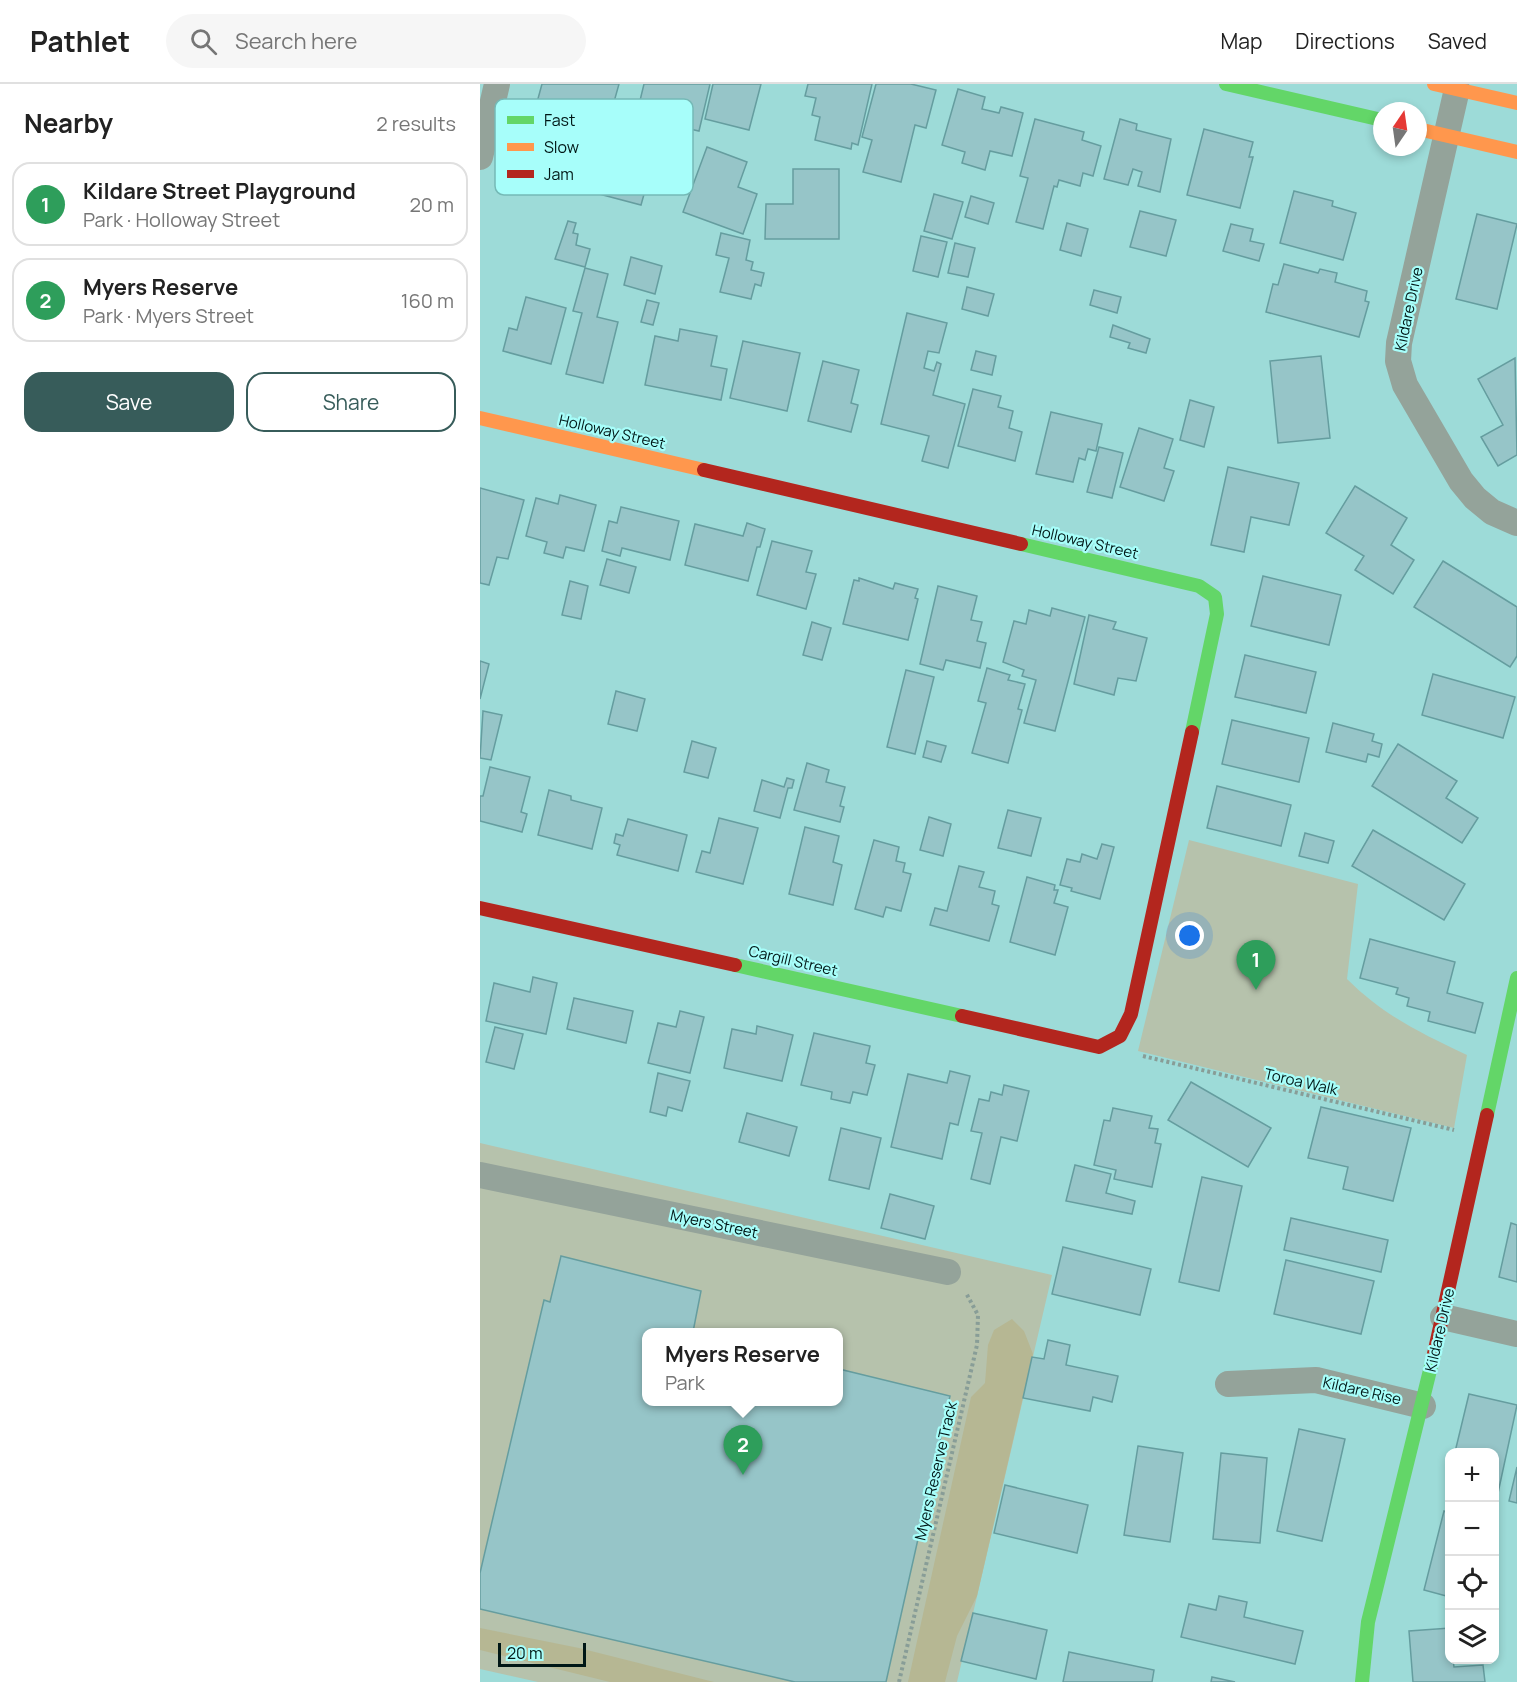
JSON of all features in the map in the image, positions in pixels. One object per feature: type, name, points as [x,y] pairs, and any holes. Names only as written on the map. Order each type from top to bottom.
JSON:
[{"type":"street","points":[[480,158],[497,84]]},
{"type":"street","points":[[1226,84],[1373,118]]},
{"type":"street","points":[[1445,87],[1517,103]]},
{"type":"street","name":"Kildare Drive","points":[[1445,87],[1447,135],[1399,343],[1398,361],[1405,385],[1461,481],[1475,498],[1492,512],[1517,523]]},
{"type":"street","points":[[1427,131],[1517,152]]},
{"type":"street","name":"Holloway Street","points":[[480,418],[1198,585],[1215,597],[1217,614],[1131,1014],[1123,1036],[1114,1044],[1099,1047]]},
{"type":"street","name":"Cargill Street","points":[[480,908],[1099,1047]]},
{"type":"street","name":"Kildare Drive","points":[[1362,1682],[1368,1622],[1423,1406],[1517,978]]},
{"type":"street","name":"Myers Street","points":[[480,1175],[948,1272]]},
{"type":"street","points":[[1443,1317],[1517,1334]]},
{"type":"street","name":"Kildare Rise","points":[[1228,1384],[1316,1380],[1423,1406]]},
{"type":"path","name":"Toroa Walk","points":[[1136,1055],[1460,1132]]},
{"type":"path","name":"Myers Reserve Track","points":[[899,1682],[977,1345],[978,1315],[966,1291],[948,1272]]},
{"type":"green space","points":[[1189,840],[1358,884],[1347,979],[1389,1014],[1467,1055],[1454,1128],[1138,1051]]},
{"type":"green space","points":[[480,1143],[1052,1275],[957,1682],[538,1682],[480,1669]]},
{"type":"green space","points":[[1012,1319],[1024,1331],[1033,1354],[977,1596],[957,1636],[945,1682],[908,1682],[971,1397],[985,1383],[988,1345],[994,1330]]},
{"type":"green space","points":[[480,1628],[579,1648],[714,1682],[610,1682],[480,1650]]},
{"type":"building","points":[[542,84],[619,84],[615,99],[538,99]]},
{"type":"building","points":[[644,84],[710,84],[699,131],[693,130],[693,99],[640,99]]},
{"type":"building","points":[[713,84],[761,84],[749,130],[705,119]]},
{"type":"building","points":[[808,84],[872,84],[858,145],[852,143],[851,149],[815,140],[820,117],[812,115],[816,98],[805,96]]},
{"type":"building","points":[[876,84],[911,84],[936,90],[926,128],[915,125],[901,182],[863,172],[872,140],[862,137]]},
{"type":"building","points":[[958,89],[985,97],[982,109],[999,113],[1001,107],[1023,113],[1012,156],[990,151],[985,170],[962,163],[965,152],[942,145]]},
{"type":"building","points":[[1035,119],[1084,132],[1082,140],[1101,146],[1093,176],[1083,173],[1080,186],[1059,180],[1057,187],[1054,186],[1043,229],[1016,222],[1028,178],[1020,176]]},
{"type":"building","points":[[1120,119],[1137,124],[1136,130],[1171,139],[1160,192],[1138,186],[1142,172],[1133,169],[1128,185],[1104,179]]},
{"type":"building","points":[[1204,129],[1253,142],[1249,157],[1253,157],[1240,208],[1187,195]]},
{"type":"building","points":[[707,147],[747,162],[738,187],[757,194],[743,234],[683,212],[689,195],[693,195],[693,185]]},
{"type":"building","points":[[793,169],[839,169],[839,239],[765,239],[766,204],[793,204]]},
{"type":"building","points":[[1294,191],[1333,201],[1332,206],[1356,213],[1343,260],[1280,243]]},
{"type":"building","points":[[934,194],[963,202],[952,239],[924,231]]},
{"type":"building","points":[[603,195],[644,195],[641,205]]},
{"type":"building","points":[[971,196],[994,203],[988,224],[965,217]]},
{"type":"building","points":[[1140,211],[1176,220],[1166,256],[1130,247]]},
{"type":"building","points":[[1477,214],[1517,224],[1497,309],[1456,299]]},
{"type":"building","points":[[568,221],[576,223],[573,233],[578,234],[576,245],[590,249],[585,267],[555,259]]},
{"type":"building","points":[[1067,223],[1088,229],[1081,256],[1060,250]]},
{"type":"building","points":[[1231,224],[1253,229],[1250,241],[1264,244],[1259,261],[1223,251]]},
{"type":"building","points":[[721,233],[750,240],[746,260],[753,262],[751,270],[764,273],[761,286],[755,284],[751,299],[720,292],[729,258],[716,255]]},
{"type":"building","points":[[921,236],[947,242],[938,277],[913,271]]},
{"type":"building","points":[[955,243],[975,248],[968,277],[948,273]]},
{"type":"building","points":[[631,257],[662,266],[655,294],[624,285]]},
{"type":"building","points":[[1284,264],[1318,273],[1320,269],[1337,273],[1335,282],[1367,291],[1365,301],[1369,302],[1359,337],[1266,312],[1273,284],[1278,285]]},
{"type":"building","points":[[585,268],[608,274],[597,317],[618,322],[603,383],[566,374],[582,313],[573,311]]},
{"type":"building","points":[[967,287],[994,294],[988,316],[962,309]]},
{"type":"building","points":[[1094,290],[1121,297],[1117,313],[1090,305]]},
{"type":"building","points":[[526,297],[566,308],[551,364],[503,351],[509,328],[517,330]]},
{"type":"building","points":[[647,300],[659,303],[653,325],[641,322]]},
{"type":"building","points":[[907,313],[947,323],[939,353],[928,351],[924,368],[934,371],[937,362],[941,364],[933,395],[965,404],[948,468],[922,461],[929,436],[881,424]]},
{"type":"building","points":[[1113,325],[1150,339],[1146,353],[1128,348],[1130,343],[1110,337]]},
{"type":"building","points":[[680,329],[717,336],[711,366],[727,369],[721,400],[645,385],[655,336],[678,341]]},
{"type":"building","points":[[743,341],[800,353],[787,411],[730,398]]},
{"type":"building","points":[[976,351],[996,356],[992,375],[971,370]]},
{"type":"building","points":[[1321,356],[1330,438],[1278,443],[1270,361]]},
{"type":"building","points":[[1515,358],[1517,455],[1498,466],[1481,437],[1503,425],[1478,379]]},
{"type":"building","points":[[823,361],[859,370],[851,403],[858,405],[851,432],[808,421]]},
{"type":"building","points":[[973,389],[1001,396],[998,407],[1013,411],[1009,428],[1022,432],[1015,461],[958,446]]},
{"type":"building","points":[[1190,400],[1214,407],[1204,447],[1180,440]]},
{"type":"building","points":[[1051,412],[1102,424],[1096,451],[1088,449],[1085,460],[1079,458],[1073,482],[1036,474]]},
{"type":"building","points":[[1139,428],[1173,439],[1164,468],[1174,471],[1164,501],[1120,487]]},
{"type":"building","points":[[1099,447],[1123,453],[1112,498],[1087,492]]},
{"type":"building","points":[[1228,467],[1299,483],[1289,525],[1251,517],[1244,552],[1211,545]]},
{"type":"building","points":[[1355,486],[1407,518],[1391,545],[1414,560],[1393,594],[1355,570],[1364,556],[1326,533]]},
{"type":"building","points":[[480,488],[524,500],[508,559],[497,557],[489,585],[480,583]]},
{"type":"building","points":[[560,495],[596,505],[584,551],[566,547],[563,558],[544,553],[547,542],[526,536],[536,498],[558,504]]},
{"type":"building","points":[[621,507],[679,521],[670,560],[622,548],[620,556],[602,551],[609,521],[617,523]]},
{"type":"building","points":[[747,523],[765,529],[760,547],[757,547],[748,581],[685,565],[695,524],[743,536]]},
{"type":"building","points":[[772,541],[812,551],[806,572],[816,574],[806,609],[757,595]]},
{"type":"building","points":[[607,559],[636,567],[629,593],[600,585]]},
{"type":"building","points":[[1443,561],[1517,607],[1517,656],[1510,667],[1414,607]]},
{"type":"building","points":[[1263,576],[1341,595],[1329,645],[1251,626]]},
{"type":"building","points":[[859,578],[893,589],[895,583],[918,589],[915,598],[918,599],[908,640],[843,624],[854,580],[859,581]]},
{"type":"building","points":[[570,581],[588,586],[581,619],[562,615]]},
{"type":"building","points":[[938,586],[977,596],[971,620],[982,622],[977,641],[986,643],[980,668],[946,660],[943,670],[920,664]]},
{"type":"building","points":[[1052,608],[1085,617],[1055,731],[1024,723],[1036,680],[1022,676],[1024,670],[1003,662],[1014,621],[1026,624],[1029,610],[1050,616]]},
{"type":"building","points":[[1089,615],[1116,622],[1113,629],[1147,638],[1136,681],[1118,678],[1114,695],[1074,684]]},
{"type":"building","points":[[812,622],[831,628],[822,660],[803,655]]},
{"type":"building","points":[[1245,655],[1316,672],[1306,713],[1235,697]]},
{"type":"building","points":[[480,661],[489,664],[480,699]]},
{"type":"building","points":[[987,668],[1010,675],[1008,680],[1025,684],[1018,709],[1022,710],[1008,763],[972,753],[986,703],[978,701]]},
{"type":"building","points":[[906,670],[934,677],[915,754],[887,747]]},
{"type":"building","points":[[1433,674],[1515,697],[1503,738],[1422,715]]},
{"type":"building","points":[[616,691],[645,699],[637,731],[608,724]]},
{"type":"building","points":[[483,711],[502,715],[491,760],[480,758]]},
{"type":"building","points":[[1232,720],[1309,738],[1299,782],[1222,764]]},
{"type":"building","points":[[1333,723],[1374,734],[1372,741],[1382,744],[1379,757],[1368,754],[1366,762],[1326,752]]},
{"type":"building","points":[[692,741],[716,748],[708,778],[684,772]]},
{"type":"building","points":[[927,741],[946,746],[941,762],[923,757]]},
{"type":"building","points":[[1398,744],[1457,781],[1446,798],[1478,818],[1462,843],[1372,786]]},
{"type":"building","points":[[807,763],[829,770],[826,782],[845,787],[840,806],[844,807],[840,822],[794,810]]},
{"type":"building","points":[[490,767],[530,777],[521,812],[527,814],[522,832],[480,821],[480,796],[483,796]]},
{"type":"building","points":[[787,778],[794,780],[792,788],[788,788],[780,818],[754,811],[762,780],[784,787]]},
{"type":"building","points":[[1217,786],[1291,805],[1281,846],[1207,828]]},
{"type":"building","points":[[549,790],[571,796],[571,800],[602,808],[592,849],[538,835]]},
{"type":"building","points":[[1008,810],[1041,818],[1031,856],[998,848]]},
{"type":"building","points":[[929,817],[951,824],[943,856],[920,850]]},
{"type":"building","points":[[719,818],[758,828],[743,884],[696,872],[702,851],[710,853]]},
{"type":"building","points":[[628,819],[687,835],[678,871],[617,855],[620,845],[614,843],[616,834],[623,836]]},
{"type":"building","points":[[805,827],[839,836],[833,862],[842,865],[833,905],[789,894]]},
{"type":"building","points":[[1373,830],[1465,884],[1444,920],[1352,866]]},
{"type":"building","points":[[1305,833],[1334,841],[1328,863],[1299,856]]},
{"type":"building","points":[[874,840],[899,847],[896,861],[905,863],[903,872],[911,874],[901,911],[886,907],[883,917],[855,909]]},
{"type":"building","points":[[1102,844],[1114,847],[1100,899],[1071,891],[1072,888],[1060,885],[1067,859],[1080,862],[1082,854],[1097,859]]},
{"type":"building","points":[[959,866],[984,872],[979,887],[995,891],[992,904],[999,906],[989,941],[930,925],[935,908],[947,911]]},
{"type":"building","points":[[1027,877],[1055,885],[1054,890],[1058,890],[1054,903],[1068,907],[1055,955],[1010,942]]},
{"type":"building","points":[[1370,939],[1455,962],[1447,993],[1483,1003],[1475,1033],[1428,1021],[1430,1012],[1407,1006],[1409,998],[1396,994],[1398,988],[1360,978]]},
{"type":"building","points":[[533,977],[557,983],[546,1034],[486,1021],[494,983],[530,992]]},
{"type":"building","points":[[574,998],[633,1011],[626,1043],[567,1029]]},
{"type":"building","points":[[680,1011],[704,1017],[690,1073],[648,1063],[658,1023],[676,1027]]},
{"type":"building","points":[[757,1026],[793,1035],[782,1081],[724,1068],[732,1029],[756,1034]]},
{"type":"building","points":[[495,1027],[523,1034],[514,1069],[486,1062]]},
{"type":"building","points":[[814,1033],[870,1046],[866,1063],[875,1065],[867,1095],[853,1092],[850,1103],[831,1099],[832,1092],[801,1085]]},
{"type":"building","points":[[950,1071],[970,1076],[958,1125],[950,1123],[942,1159],[891,1147],[908,1074],[947,1083]]},
{"type":"building","points":[[658,1073],[690,1081],[682,1111],[668,1107],[666,1116],[650,1112]]},
{"type":"building","points":[[1191,1082],[1271,1128],[1248,1167],[1168,1120]]},
{"type":"building","points":[[1004,1085],[1029,1091],[1017,1141],[1001,1137],[990,1184],[971,1179],[982,1133],[971,1131],[979,1099],[989,1101],[991,1092],[1002,1095]]},
{"type":"building","points":[[1321,1107],[1411,1128],[1393,1201],[1343,1189],[1348,1167],[1308,1158]]},
{"type":"building","points":[[1113,1108],[1152,1116],[1149,1128],[1158,1129],[1155,1143],[1161,1144],[1152,1187],[1114,1179],[1116,1170],[1094,1165],[1104,1120],[1110,1121]]},
{"type":"building","points":[[747,1113],[797,1127],[789,1156],[739,1142]]},
{"type":"building","points":[[841,1128],[881,1138],[869,1189],[829,1180]]},
{"type":"building","points":[[1075,1165],[1111,1174],[1106,1193],[1135,1201],[1132,1214],[1066,1201]]},
{"type":"building","points":[[1202,1177],[1242,1186],[1219,1291],[1179,1282]]},
{"type":"building","points":[[890,1194],[934,1206],[925,1239],[881,1228]]},
{"type":"building","points":[[1291,1218],[1388,1240],[1381,1272],[1284,1250]]},
{"type":"building","points":[[1511,1223],[1517,1225],[1517,1282],[1499,1277]]},
{"type":"building","points":[[1063,1247],[1151,1269],[1140,1315],[1052,1294]]},
{"type":"building","points":[[561,1256],[701,1291],[694,1328],[642,1328],[642,1406],[843,1406],[843,1370],[950,1396],[886,1682],[795,1682],[480,1609],[480,1573],[544,1300],[550,1302]]},
{"type":"building","points":[[1286,1260],[1374,1281],[1361,1334],[1274,1314]]},
{"type":"building","points":[[1048,1340],[1070,1345],[1066,1365],[1118,1376],[1112,1402],[1093,1397],[1090,1411],[1023,1398],[1032,1357],[1044,1359]]},
{"type":"building","points":[[1469,1394],[1517,1405],[1499,1488],[1499,1448],[1456,1448]]},
{"type":"building","points":[[1299,1429],[1345,1439],[1322,1541],[1277,1531]]},
{"type":"building","points":[[1138,1446],[1183,1453],[1170,1542],[1124,1535]]},
{"type":"building","points":[[1221,1453],[1267,1458],[1260,1543],[1213,1539]]},
{"type":"building","points":[[1517,1467],[1517,1503],[1509,1501]]},
{"type":"building","points":[[1005,1485],[1088,1505],[1077,1553],[994,1533]]},
{"type":"building","points":[[1444,1511],[1445,1596],[1424,1590]]},
{"type":"building","points":[[1219,1596],[1247,1602],[1244,1617],[1303,1631],[1295,1664],[1181,1637],[1189,1604],[1216,1610]]},
{"type":"building","points":[[973,1613],[1047,1630],[1036,1679],[961,1661]]},
{"type":"building","points":[[1445,1628],[1445,1664],[1454,1664],[1454,1667],[1483,1665],[1485,1682],[1413,1682],[1409,1631]]},
{"type":"building","points":[[1069,1652],[1154,1670],[1152,1682],[1063,1682]]},
{"type":"building","points":[[1212,1677],[1235,1682],[1211,1682]]},
{"type":"traffic: fast","points":[[1226,84],[1373,118]]},
{"type":"traffic: fast","points":[[1021,544],[1199,586],[1215,597],[1217,614],[1192,732]]},
{"type":"traffic: fast","points":[[735,965],[962,1016]]},
{"type":"traffic: fast","points":[[1487,1115],[1517,978]]},
{"type":"traffic: fast","points":[[1362,1682],[1368,1622],[1434,1354]]},
{"type":"traffic: slow","points":[[1434,84],[1517,103]]},
{"type":"traffic: slow","points":[[1427,131],[1517,152]]},
{"type":"traffic: slow","points":[[480,418],[704,470]]},
{"type":"traffic: jam","points":[[704,470],[1021,544]]},
{"type":"traffic: jam","points":[[962,1016],[1099,1047],[1120,1036],[1131,1014],[1192,732]]},
{"type":"traffic: jam","points":[[480,908],[735,965]]},
{"type":"traffic: jam","points":[[1434,1354],[1487,1115]]},
{"type":"place","name":"Kildare Street Playground","points":[[1256,990]]},
{"type":"place","name":"Myers Reserve","points":[[743,1475]]}]
